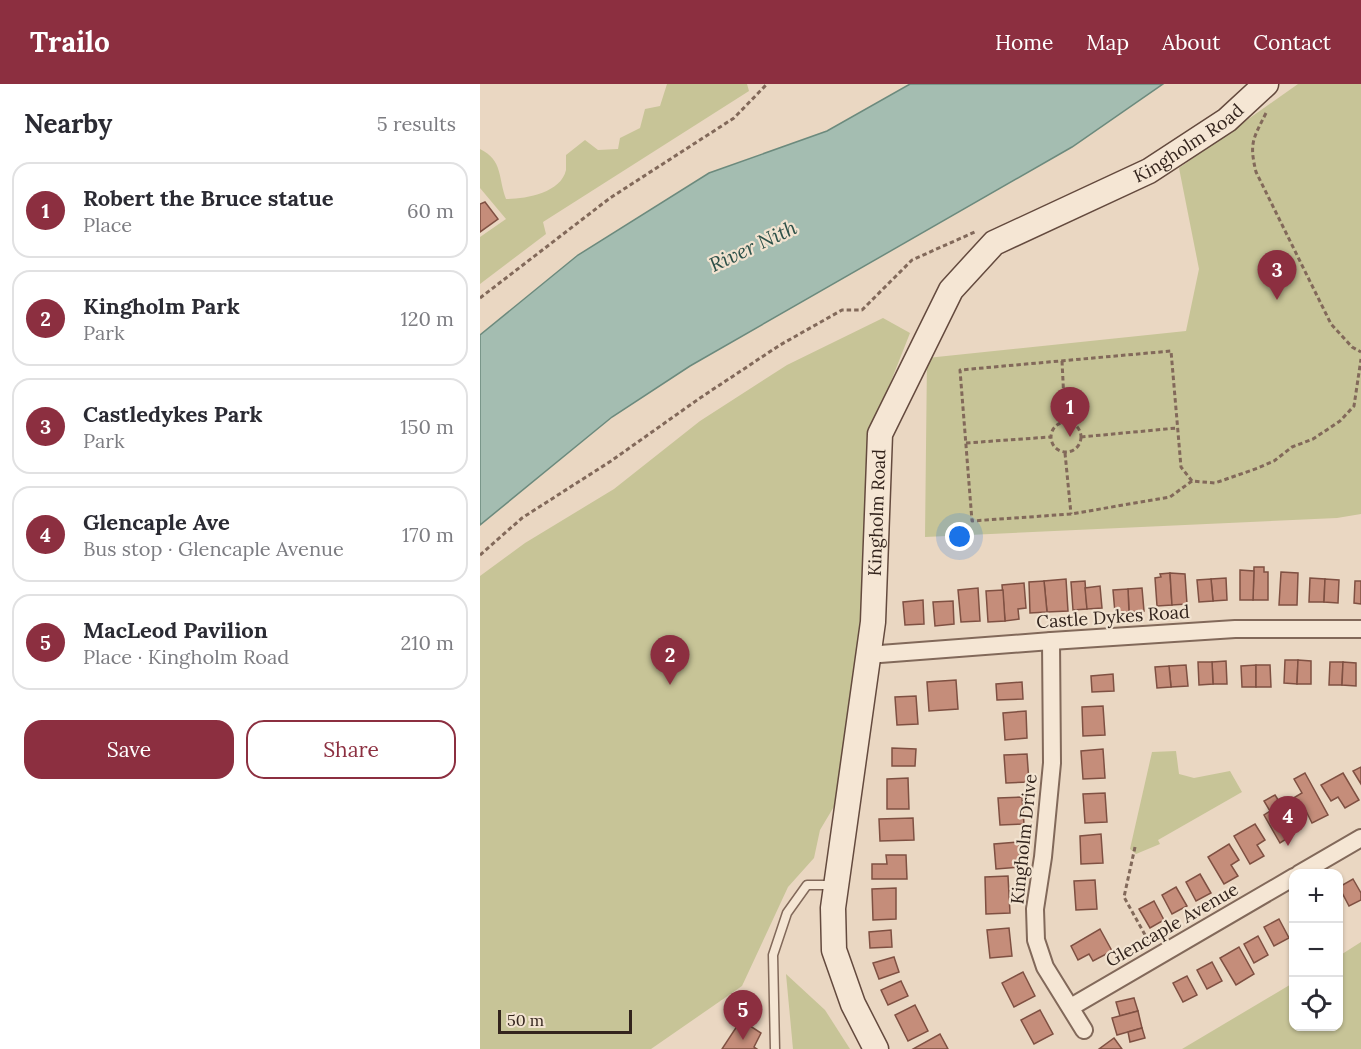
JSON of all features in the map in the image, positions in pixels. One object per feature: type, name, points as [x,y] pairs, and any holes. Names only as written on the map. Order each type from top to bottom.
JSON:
[{"type":"main road","name":"Kingholm Road","points":[[876,1049],[853,1004],[834,950],[833,908],[873,622],[880,434],[951,290],[994,243],[1149,171],[1227,120],[1266,84]]},
{"type":"street","name":"Castle Dykes Road","points":[[867,655],[1234,629],[1361,629]]},
{"type":"street","name":"Kingholm Drive","points":[[1051,641],[1052,763],[1043,857],[1035,909],[1036,940],[1045,967],[1084,1030]]},
{"type":"street","points":[[1306,869],[1361,838]]},
{"type":"street","name":"Glencaple Avenue","points":[[1071,1007],[1289,879]]},
{"type":"lane","points":[[775,1049],[772,955],[787,913],[807,885],[836,885]]},
{"type":"path","points":[[480,298],[610,198],[734,118],[767,84]]},
{"type":"path","points":[[1267,110],[1254,139],[1251,153],[1256,172],[1331,324],[1352,347],[1361,352]]},
{"type":"path","points":[[480,555],[522,518],[780,345],[842,310],[862,310],[912,260],[983,228]]},
{"type":"path","points":[[1192,481],[1181,467],[1171,351],[960,370],[972,521],[1071,514],[1170,497],[1192,481],[1215,483],[1258,468],[1274,461],[1292,447],[1313,439],[1340,421],[1354,406],[1361,359]]},
{"type":"path","points":[[1062,361],[1065,421]]},
{"type":"path","points":[[1065,421],[1078,427],[1081,436],[1078,446],[1065,453],[1056,450],[1050,437],[1056,424],[1065,421]]},
{"type":"path","points":[[1081,436],[1178,428]]},
{"type":"path","points":[[966,443],[1050,437]]},
{"type":"path","points":[[1065,453],[1071,514]]},
{"type":"path","points":[[1135,847],[1124,897],[1158,956]]},
{"type":"shaded area","points":[[667,84],[747,84],[749,91],[543,222],[546,234],[480,284],[480,237],[506,219],[480,188],[480,149],[493,158],[499,170],[506,199],[523,198],[541,193],[563,178],[566,170],[566,155],[585,140],[598,150],[618,149],[620,138],[640,128],[645,109],[660,106]]},
{"type":"shaded area","points":[[1298,84],[1361,84],[1361,514],[1337,518],[925,537],[927,358],[1186,331],[1199,269],[1179,168]]},
{"type":"shaded area","points":[[883,318],[910,333],[873,427],[868,562],[848,783],[820,830],[814,858],[788,887],[742,986],[651,1049],[480,1049],[480,576],[525,543],[614,489],[700,421],[787,365]]},
{"type":"shaded area","points":[[1176,751],[1179,774],[1194,778],[1230,771],[1242,792],[1158,840],[1160,844],[1136,854],[1130,849],[1152,752]]},
{"type":"shaded area","points":[[1361,942],[1361,1049],[1182,1049],[1289,985],[1289,1031],[1343,1031],[1343,953]]},
{"type":"shaded area","points":[[786,974],[825,1010],[850,1049],[793,1049]]},
{"type":"water","name":"River Nith","points":[[910,84],[1163,84],[1072,147],[690,366],[612,417],[480,525],[480,335],[578,255],[709,173],[827,131]]},
{"type":"building","points":[[485,202],[498,219],[480,232],[480,204]]},
{"type":"building","points":[[1254,567],[1264,567],[1264,572],[1268,572],[1268,600],[1253,600]]},
{"type":"building","points":[[1240,570],[1254,571],[1253,600],[1240,600]]},
{"type":"building","points":[[1281,572],[1298,573],[1297,605],[1279,605]]},
{"type":"building","points":[[1170,573],[1172,605],[1157,606],[1155,578],[1161,577],[1160,574]]},
{"type":"building","points":[[1170,573],[1185,574],[1187,604],[1172,605]]},
{"type":"building","points":[[1226,578],[1227,600],[1213,601],[1211,579]]},
{"type":"building","points":[[1310,578],[1325,579],[1324,602],[1309,602]]},
{"type":"building","points":[[1066,579],[1068,611],[1047,612],[1044,581]]},
{"type":"building","points":[[1211,579],[1213,601],[1199,602],[1197,580]]},
{"type":"building","points":[[1325,579],[1339,580],[1338,603],[1324,602]]},
{"type":"building","points":[[1044,581],[1047,612],[1030,613],[1029,582]]},
{"type":"building","points":[[1085,581],[1087,609],[1073,610],[1071,582]]},
{"type":"building","points":[[1355,581],[1361,581],[1361,604],[1354,603]]},
{"type":"building","points":[[1024,583],[1026,608],[1018,609],[1019,619],[1005,621],[1002,585]]},
{"type":"building","points":[[1100,586],[1102,608],[1087,609],[1085,588]]},
{"type":"building","points":[[978,588],[980,621],[961,622],[958,590]]},
{"type":"building","points":[[1142,588],[1144,611],[1129,612],[1128,589]]},
{"type":"building","points":[[1128,589],[1129,612],[1115,613],[1113,590]]},
{"type":"building","points":[[1003,590],[1005,621],[988,622],[986,591]]},
{"type":"building","points":[[923,600],[924,624],[905,625],[903,602]]},
{"type":"building","points":[[953,601],[954,624],[935,626],[933,602]]},
{"type":"building","points":[[1285,660],[1298,660],[1297,684],[1284,683]]},
{"type":"building","points":[[1298,660],[1311,661],[1311,684],[1297,684]]},
{"type":"building","points":[[1226,661],[1227,684],[1213,684],[1212,662]]},
{"type":"building","points":[[1198,662],[1212,662],[1213,684],[1199,685]]},
{"type":"building","points":[[1330,662],[1343,662],[1342,685],[1329,685]]},
{"type":"building","points":[[1343,662],[1356,663],[1356,686],[1342,685]]},
{"type":"building","points":[[1186,665],[1188,686],[1171,687],[1169,666]]},
{"type":"building","points":[[1256,665],[1256,687],[1242,687],[1241,666]]},
{"type":"building","points":[[1256,665],[1270,665],[1271,687],[1256,687]]},
{"type":"building","points":[[1169,666],[1171,687],[1157,688],[1155,667]]},
{"type":"building","points":[[1113,674],[1114,691],[1092,692],[1091,676]]},
{"type":"building","points":[[956,680],[958,709],[929,711],[927,682]]},
{"type":"building","points":[[1022,682],[1023,699],[997,700],[996,684]]},
{"type":"building","points":[[916,696],[918,724],[897,725],[895,697]]},
{"type":"building","points":[[1103,706],[1105,735],[1083,736],[1082,707]]},
{"type":"building","points":[[1026,711],[1027,738],[1005,740],[1003,713]]},
{"type":"building","points":[[892,748],[916,749],[915,766],[892,766]]},
{"type":"building","points":[[1103,749],[1105,778],[1083,779],[1081,751]]},
{"type":"building","points":[[1027,754],[1029,782],[1006,783],[1004,755]]},
{"type":"building","points":[[1361,767],[1361,784],[1353,771]]},
{"type":"building","points":[[1305,773],[1328,815],[1312,823],[1306,811],[1299,815],[1290,800],[1302,793],[1294,779]]},
{"type":"building","points":[[1343,773],[1359,800],[1345,808],[1338,797],[1331,801],[1321,785]]},
{"type":"building","points":[[908,778],[909,809],[887,809],[887,779]]},
{"type":"building","points":[[1105,793],[1107,822],[1085,823],[1083,794]]},
{"type":"building","points":[[1275,795],[1282,806],[1286,803],[1295,819],[1288,823],[1294,834],[1280,843],[1264,815],[1270,811],[1264,801]]},
{"type":"building","points":[[1022,797],[1024,824],[1000,825],[998,798]]},
{"type":"building","points":[[913,818],[914,840],[880,841],[879,819]]},
{"type":"building","points":[[1255,824],[1265,840],[1257,845],[1264,856],[1250,864],[1234,836]]},
{"type":"building","points":[[1101,834],[1103,863],[1081,864],[1080,836]]},
{"type":"building","points":[[1019,842],[1020,867],[996,869],[994,844]]},
{"type":"building","points":[[1229,844],[1239,860],[1231,865],[1238,876],[1224,884],[1208,857]]},
{"type":"building","points":[[886,855],[906,855],[907,879],[872,879],[872,864],[887,864]]},
{"type":"building","points":[[1200,874],[1211,893],[1196,901],[1186,882]]},
{"type":"building","points":[[1008,876],[1010,913],[986,914],[985,877]]},
{"type":"building","points":[[1353,879],[1361,893],[1361,900],[1349,906],[1343,895],[1343,885]]},
{"type":"building","points":[[1095,880],[1097,909],[1076,910],[1074,881]]},
{"type":"building","points":[[1176,887],[1187,906],[1172,914],[1162,895]]},
{"type":"building","points":[[896,888],[896,919],[873,920],[872,889]]},
{"type":"building","points":[[1154,901],[1164,920],[1150,928],[1139,909]]},
{"type":"building","points":[[1279,919],[1289,938],[1274,946],[1264,927]]},
{"type":"building","points":[[1009,928],[1012,956],[990,958],[987,930]]},
{"type":"building","points":[[1100,929],[1112,951],[1093,961],[1089,954],[1078,960],[1071,946]]},
{"type":"building","points":[[891,930],[892,947],[870,948],[869,932]]},
{"type":"building","points":[[1258,936],[1268,955],[1254,963],[1244,944]]},
{"type":"building","points":[[1239,947],[1254,974],[1236,985],[1220,958]]},
{"type":"building","points":[[894,957],[899,972],[879,979],[873,963]]},
{"type":"building","points":[[1212,962],[1222,981],[1207,989],[1197,970]]},
{"type":"building","points":[[1023,972],[1035,996],[1014,1007],[1002,983]]},
{"type":"building","points":[[1187,976],[1197,995],[1183,1002],[1173,983]]},
{"type":"building","points":[[901,981],[908,996],[888,1005],[881,990]]},
{"type":"building","points":[[1134,998],[1138,1011],[1120,1016],[1116,1002]]},
{"type":"building","points":[[915,1005],[928,1031],[908,1041],[895,1015]]},
{"type":"building","points":[[1040,1010],[1053,1034],[1034,1044],[1021,1020]]},
{"type":"building","points":[[1138,1011],[1142,1028],[1117,1035],[1112,1018]]},
{"type":"building","points":[[741,1020],[761,1033],[754,1047],[757,1049],[722,1049]]},
{"type":"building","points":[[1142,1028],[1145,1038],[1130,1042],[1128,1032]]},
{"type":"building","points":[[940,1034],[948,1049],[913,1049]]},
{"type":"building","points":[[1114,1038],[1122,1049],[1099,1049]]},
{"type":"place","name":"Castledykes Park","points":[[1277,300]]},
{"type":"place","name":"Robert the Bruce statue","points":[[1070,437]]},
{"type":"place","name":"Kingholm Park","points":[[670,685]]},
{"type":"place","name":"Glencaple Ave","points":[[1288,846]]},
{"type":"place","name":"MacLeod Pavilion","points":[[743,1040]]}]
